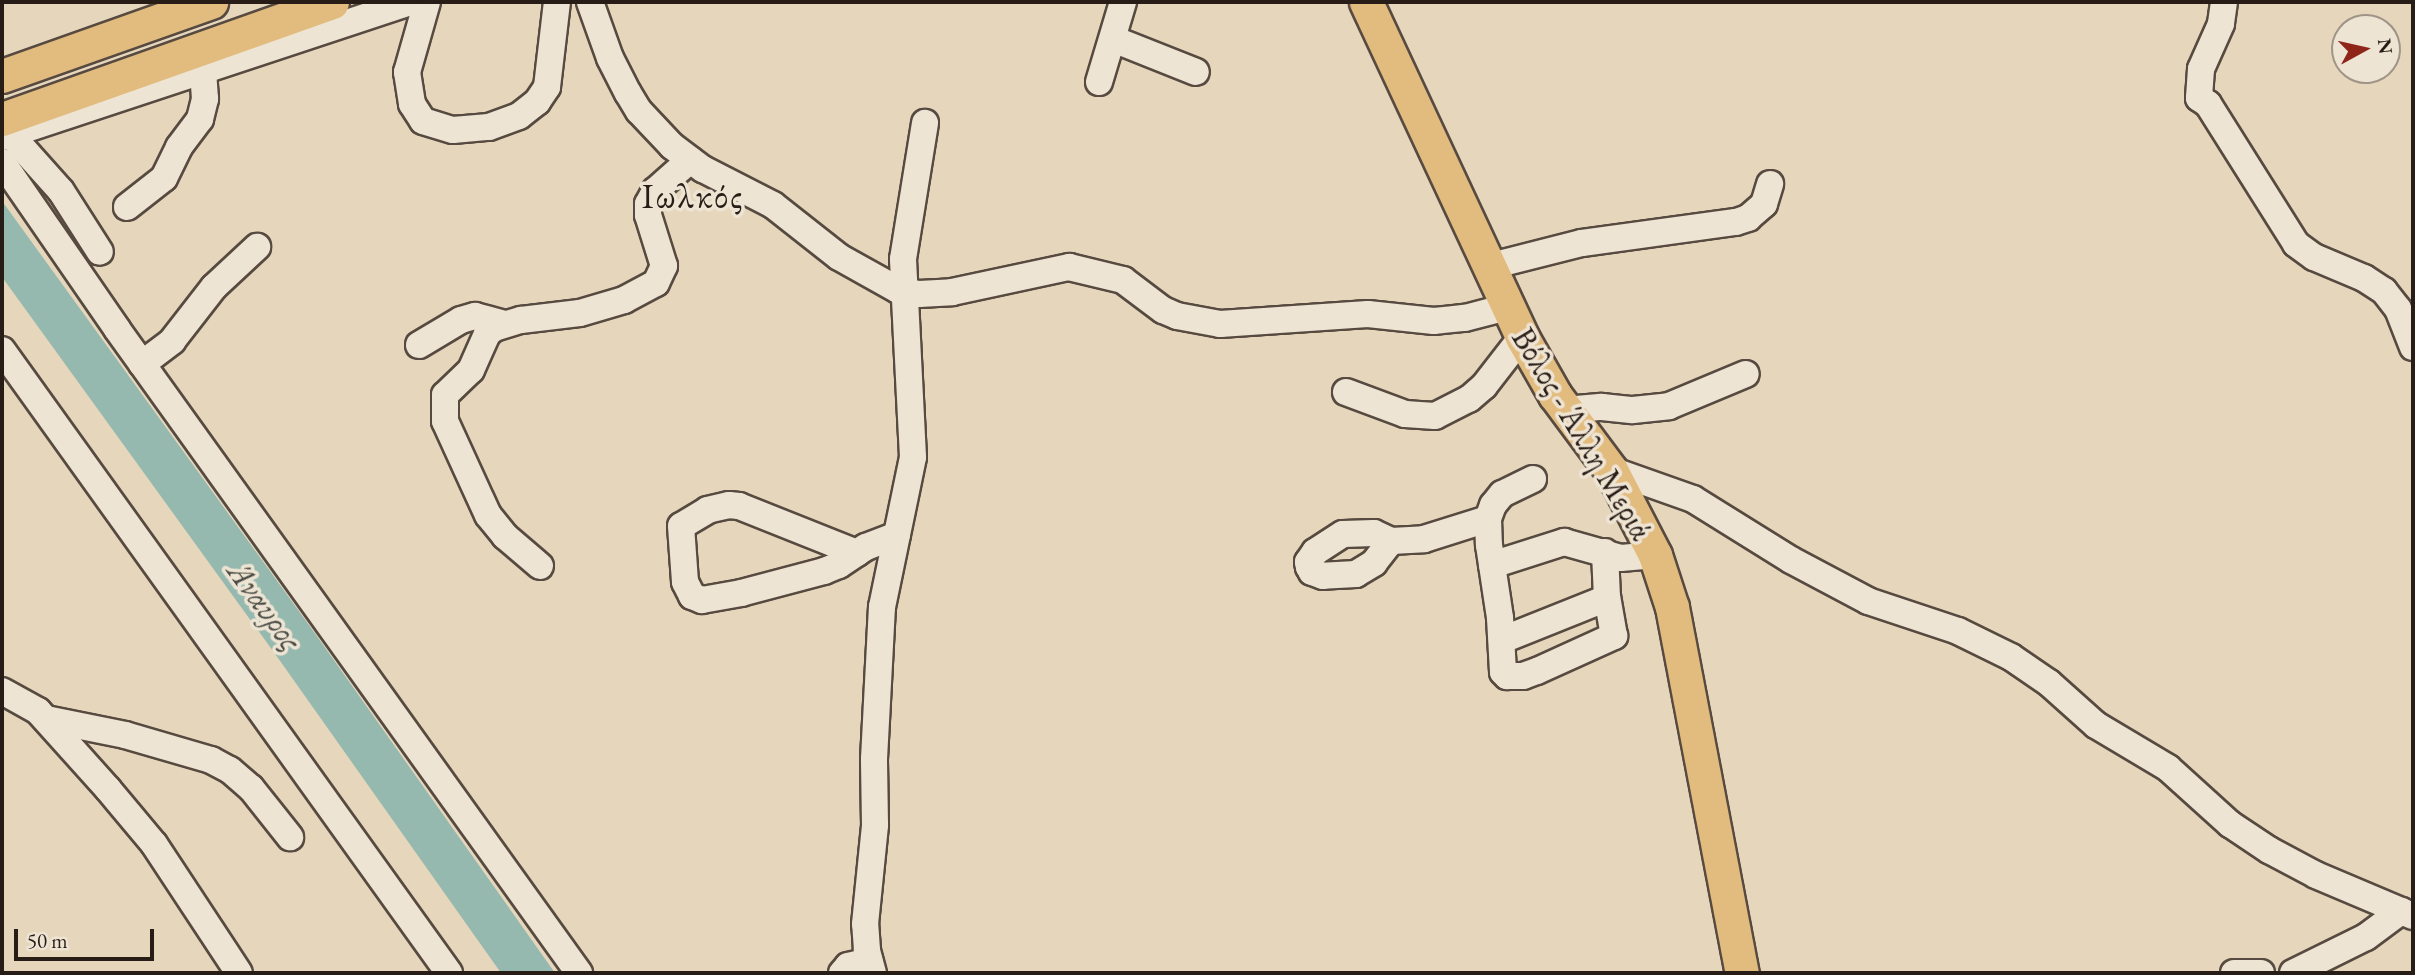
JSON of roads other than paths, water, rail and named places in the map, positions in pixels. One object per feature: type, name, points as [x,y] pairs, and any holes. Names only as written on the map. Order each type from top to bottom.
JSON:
[{"type":"main road","points":[[2,76],[211,2]]},
{"type":"main road","points":[[4,130],[332,2]]},
{"type":"main road","name":"Βόλος - Άλλη Μεριά","points":[[1366,2],[1487,267],[1522,337],[1565,410],[1611,470],[1655,555],[1672,607],[1742,973]]},
{"type":"street","points":[[100,252],[61,191],[4,130],[202,72],[410,2]]},
{"type":"street","points":[[427,2],[407,72],[411,104],[423,121],[453,130],[489,127],[519,116],[537,102],[547,87],[557,2]]},
{"type":"street","points":[[590,2],[610,58],[639,111],[690,160],[774,205],[823,247],[903,291],[926,294],[952,292],[1069,267],[1123,280],[1163,310],[1177,316],[1220,324],[1368,314],[1434,321],[1478,315],[1507,307]]},
{"type":"street","points":[[1099,82],[1123,2]]},
{"type":"street","points":[[2224,2],[2221,24],[2201,69],[2199,98],[2208,104],[2296,244],[2314,257],[2364,278],[2384,291],[2398,309],[2413,347]]},
{"type":"street","points":[[1112,39],[1196,72]]},
{"type":"street","points":[[127,207],[164,178],[179,147],[200,119],[205,99],[202,72]]},
{"type":"street","points":[[842,973],[848,966],[871,967],[866,908],[876,825],[874,759],[882,607],[913,457],[903,291],[904,251],[925,123]]},
{"type":"street","points":[[540,566],[505,536],[488,515],[445,421],[443,411],[447,390],[476,363],[487,334],[504,324],[580,313],[635,295],[656,283],[664,266],[648,215],[648,204],[655,191],[690,160]]},
{"type":"street","points":[[2,162],[142,364],[579,973]]},
{"type":"street","points":[[1487,267],[1583,243],[1736,222],[1748,218],[1764,204],[1770,184]]},
{"type":"street","points":[[142,364],[172,341],[214,287],[257,247]]},
{"type":"street","points":[[419,345],[461,320],[475,316],[504,324]]},
{"type":"street","points":[[1346,392],[1405,414],[1435,416],[1469,399],[1484,386],[1522,337]]},
{"type":"street","points":[[2,350],[449,973]]},
{"type":"street","points":[[1565,410],[1602,407],[1633,410],[1669,406],[1746,374]]},
{"type":"street","points":[[1611,470],[1693,499],[1791,560],[1868,601],[1958,631],[2011,657],[2049,683],[2096,725],[2168,768],[2230,824],[2269,850],[2316,875],[2407,914]]},
{"type":"street","points":[[1533,479],[1502,494],[1493,505],[1488,519],[1502,640],[1503,672],[1507,676],[1523,676],[1537,671],[1614,636],[1607,598],[1605,552]]},
{"type":"street","points":[[857,553],[740,506],[729,505],[708,510],[681,526],[685,582],[692,596],[702,600],[741,593],[824,571],[897,535]]},
{"type":"street","points":[[1391,541],[1424,539],[1488,519]]},
{"type":"street","points":[[1492,565],[1553,543],[1577,543],[1635,559],[1655,555]]},
{"type":"street","points":[[1502,640],[1607,598]]},
{"type":"street","points":[[2,691],[38,711],[46,719],[154,844],[239,973]]},
{"type":"street","points":[[46,719],[125,735],[211,760],[251,788],[290,837]]},
{"type":"street","points":[[2293,973],[2407,914]]},
{"type":"street","points":[[2234,973],[2261,973]]},
{"type":"water","name":"Άναυρος","points":[[2,201],[314,632],[555,973],[501,973],[278,658],[2,277]]},
{"type":"district","name":"Ιωλκός","points":[[693,196]]}]
